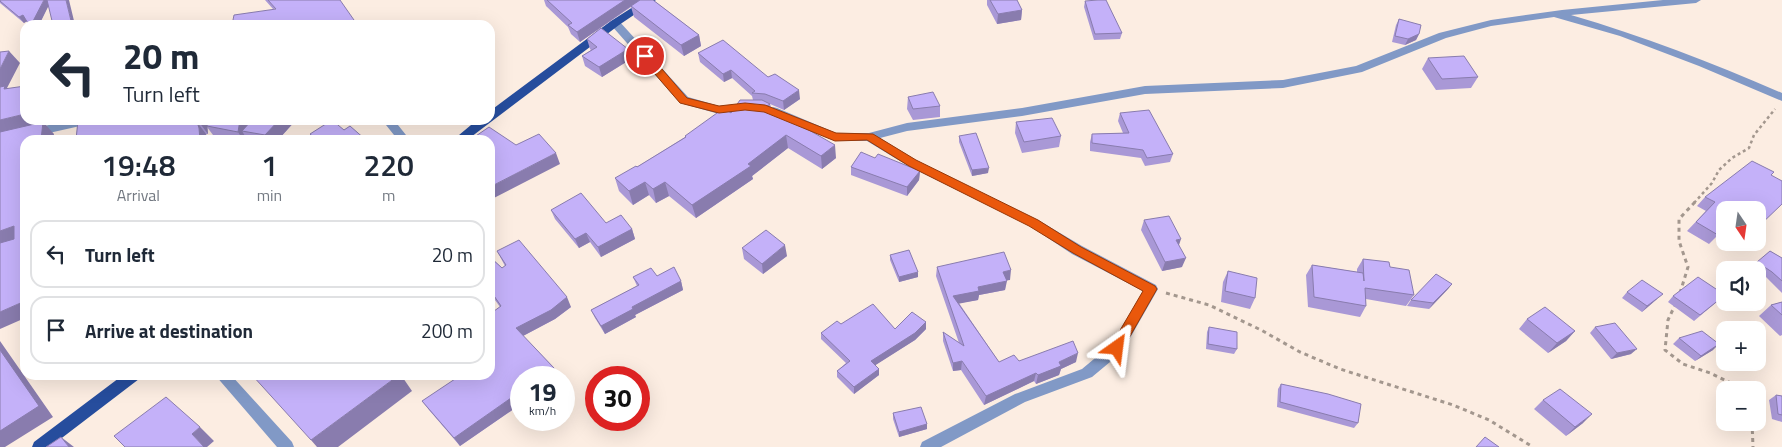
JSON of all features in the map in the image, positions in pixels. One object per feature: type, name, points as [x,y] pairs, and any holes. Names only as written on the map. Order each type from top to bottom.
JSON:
[{"type":"main road","points":[[495,113],[615,23],[651,0]]},
{"type":"main road","points":[[466,135],[479,125]]},
{"type":"main road","points":[[39,447],[127,380]]},
{"type":"street","points":[[615,23],[684,100],[719,110],[745,107],[765,108],[835,137],[869,137],[907,127],[1022,112],[1144,90],[1283,84],[1358,69],[1443,35],[1491,23],[1554,14],[1696,0]]},
{"type":"street","points":[[1554,14],[1624,34],[1703,63],[1782,98]]},
{"type":"street","points":[[22,135],[68,125]]},
{"type":"street","points":[[392,125],[400,135]]},
{"type":"street","points":[[0,140],[20,136]]},
{"type":"street","points":[[869,137],[912,163],[1034,223],[1077,250],[1151,289],[1117,348],[1087,373],[1020,398],[927,447]]},
{"type":"street","points":[[227,380],[287,447]]},
{"type":"path","points":[[1727,381],[1683,364],[1665,350],[1668,320],[1677,302],[1688,267],[1679,241],[1680,219],[1712,183],[1719,170],[1732,158],[1749,148],[1754,135],[1775,108],[1782,106]]},
{"type":"path","points":[[1151,289],[1209,305],[1261,330],[1300,352],[1340,369],[1453,405],[1489,420],[1533,447]]},
{"type":"path","points":[[1752,431],[1753,447]]},
{"type":"building","points":[[44,0],[34,20],[26,20],[23,15],[19,17],[0,1]]},
{"type":"building","points":[[47,0],[66,0],[71,20],[52,20]]},
{"type":"building","points":[[268,0],[340,0],[354,20],[233,20],[234,15],[276,9]]},
{"type":"building","points":[[547,0],[625,0],[577,32],[568,25],[572,23]]},
{"type":"building","points":[[640,0],[653,0],[699,35],[681,45],[631,6]]},
{"type":"building","points":[[990,0],[1017,0],[1022,10],[998,14]]},
{"type":"building","points":[[1106,0],[1122,33],[1095,34],[1085,1]]},
{"type":"building","points":[[1399,19],[1421,25],[1419,34],[1408,39],[1395,36]]},
{"type":"building","points":[[601,28],[628,49],[599,67],[582,56],[597,47],[587,39]]},
{"type":"building","points":[[723,40],[768,77],[775,74],[799,90],[783,101],[765,94],[752,93],[755,91],[731,70],[723,74],[698,53]]},
{"type":"building","points":[[9,51],[0,69],[0,52]]},
{"type":"building","points":[[1464,56],[1478,77],[1442,79],[1428,58]]},
{"type":"building","points":[[5,86],[4,89],[20,87],[20,115],[0,120],[0,87]]},
{"type":"building","points":[[933,92],[940,106],[913,109],[908,97]]},
{"type":"building","points":[[740,100],[762,100],[770,104],[767,106],[835,145],[821,156],[786,135],[748,164],[751,166],[692,205],[665,182],[653,189],[645,182],[629,191],[615,178],[686,137],[724,108],[731,113]]},
{"type":"building","points":[[1149,110],[1173,154],[1147,158],[1143,150],[1092,143],[1092,134],[1129,133],[1120,113]]},
{"type":"building","points":[[1052,118],[1061,136],[1024,142],[1016,122]]},
{"type":"building","points":[[30,125],[43,125],[42,135],[20,135],[20,303],[0,312],[0,243],[14,239],[14,226],[0,231],[0,132]]},
{"type":"building","points":[[78,125],[198,125],[200,135],[76,135]]},
{"type":"building","points":[[207,125],[239,125],[238,132]]},
{"type":"building","points":[[247,125],[274,125],[265,135],[242,131]]},
{"type":"building","points":[[324,125],[338,125],[344,130],[350,126],[360,135],[311,135],[310,134]]},
{"type":"building","points":[[489,127],[516,145],[539,134],[556,153],[495,184],[495,135],[477,135]]},
{"type":"building","points":[[976,133],[989,168],[972,170],[959,136]]},
{"type":"building","points":[[861,152],[875,158],[878,154],[920,171],[907,187],[851,167]]},
{"type":"building","points":[[1752,161],[1774,172],[1771,175],[1782,181],[1782,204],[1766,219],[1766,201],[1716,201],[1716,234],[1696,222],[1715,202],[1705,197]]},
{"type":"building","points":[[581,193],[606,223],[621,215],[632,229],[598,247],[586,233],[575,239],[551,210]]},
{"type":"building","points":[[1169,216],[1181,239],[1176,240],[1186,258],[1165,262],[1144,220]]},
{"type":"building","points":[[766,230],[785,245],[762,264],[742,248]]},
{"type":"building","points":[[519,240],[567,297],[551,310],[516,328],[552,366],[510,366],[510,399],[454,438],[422,401],[454,380],[495,380],[495,310],[501,306],[495,297],[495,262],[502,268],[506,265],[497,251]]},
{"type":"building","points":[[909,250],[918,272],[899,277],[890,255]]},
{"type":"building","points":[[1770,251],[1782,258],[1782,281],[1766,268],[1766,261],[1758,261]]},
{"type":"building","points":[[1004,252],[1011,270],[1003,272],[1007,281],[978,287],[979,291],[953,296],[999,362],[1014,355],[1019,361],[1073,341],[1078,353],[1059,362],[1061,366],[1038,375],[1036,373],[986,396],[962,361],[953,363],[943,332],[964,346],[937,267]]},
{"type":"building","points":[[1363,259],[1389,262],[1390,267],[1409,270],[1414,295],[1365,288],[1366,306],[1314,297],[1312,265],[1363,273],[1364,281]]},
{"type":"building","points":[[674,267],[681,281],[601,326],[591,310],[639,285],[633,277],[651,268],[657,276]]},
{"type":"building","points":[[1228,271],[1257,278],[1255,298],[1225,291]]},
{"type":"building","points":[[1436,274],[1452,284],[1433,303],[1411,300]]},
{"type":"building","points":[[1698,277],[1716,289],[1716,302],[1700,315],[1673,296]]},
{"type":"building","points":[[1642,280],[1663,294],[1647,306],[1627,292]]},
{"type":"building","points":[[1782,302],[1782,315],[1771,305]]},
{"type":"building","points":[[873,304],[895,329],[912,312],[926,322],[915,333],[871,361],[879,369],[854,387],[837,371],[850,361],[821,333],[837,321],[841,324]]},
{"type":"building","points":[[1545,307],[1575,331],[1557,343],[1527,319]]},
{"type":"building","points":[[1615,323],[1637,349],[1617,353],[1595,327]]},
{"type":"building","points":[[1209,327],[1237,332],[1237,349],[1208,344]]},
{"type":"building","points":[[1702,331],[1716,342],[1716,346],[1701,356],[1679,338]]},
{"type":"building","points":[[0,350],[39,406],[0,431]]},
{"type":"building","points":[[257,380],[392,380],[311,440]]},
{"type":"building","points":[[1281,384],[1328,394],[1361,404],[1358,423],[1280,402]]},
{"type":"building","points":[[1560,389],[1592,414],[1575,427],[1543,400]]},
{"type":"building","points":[[1776,395],[1782,396],[1782,415],[1778,414]]},
{"type":"building","points":[[166,397],[200,427],[192,434],[204,447],[125,447],[114,436]]},
{"type":"building","points":[[921,407],[927,424],[899,432],[893,413]]},
{"type":"building","points":[[61,437],[69,447],[46,447]]},
{"type":"building","points":[[1485,437],[1499,447],[1476,447]]},
{"type":"route","points":[[645,56],[684,100],[719,110],[745,107],[765,108],[835,137],[869,137],[912,163],[1034,223],[1077,250],[1151,289],[1117,348]]}]
